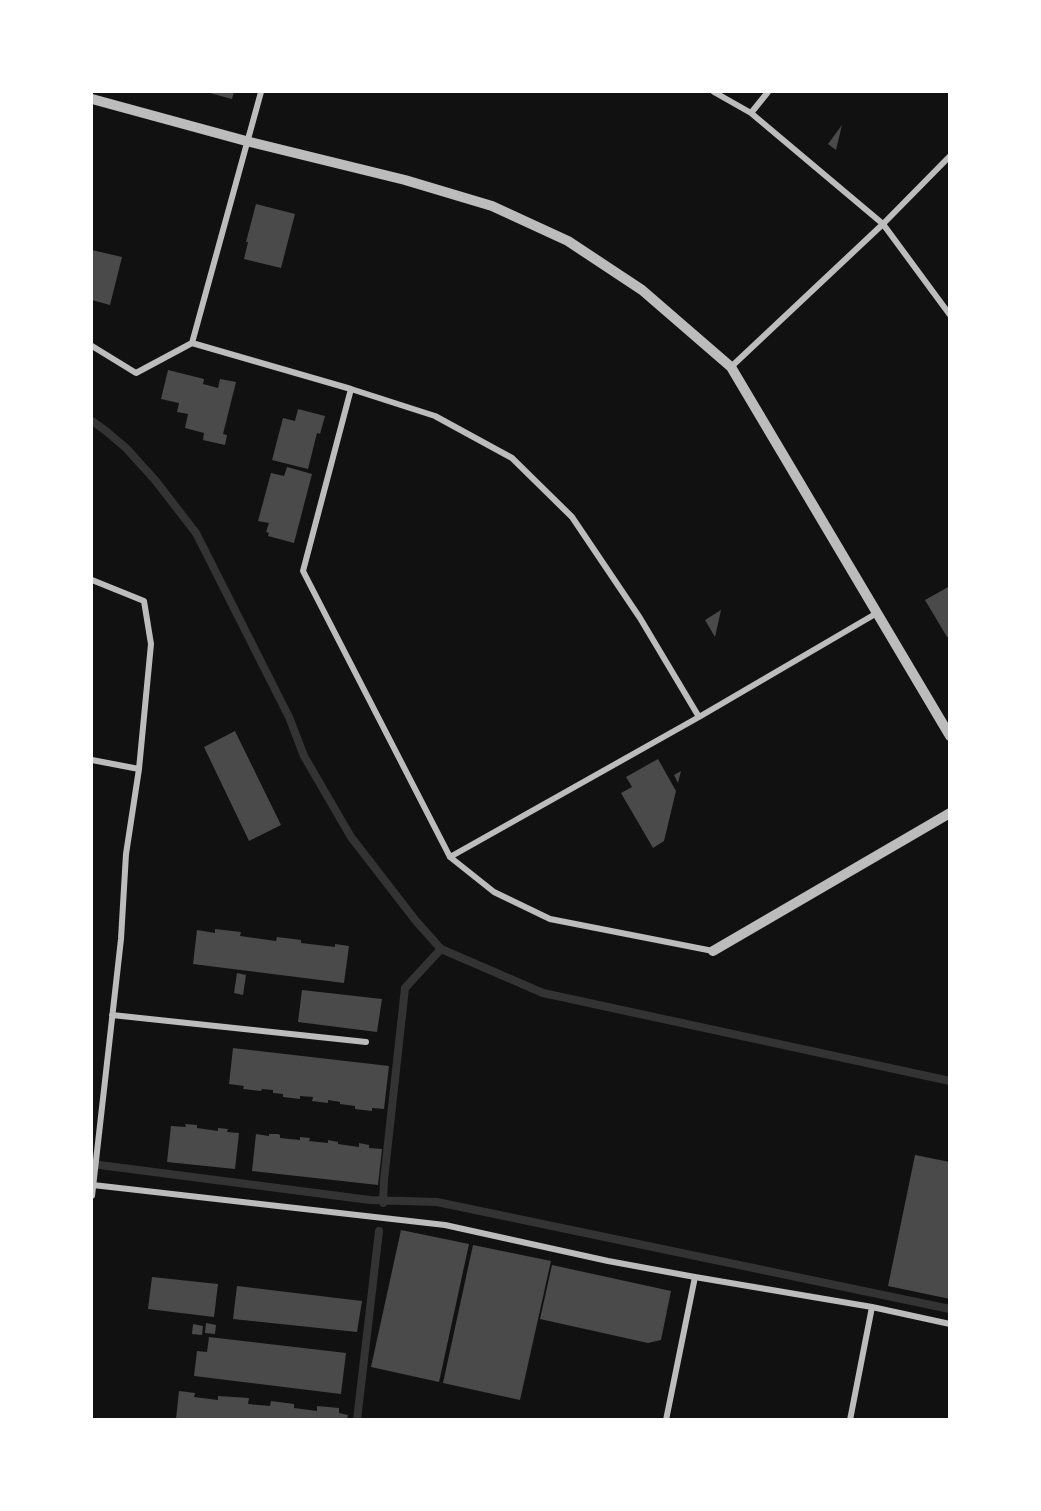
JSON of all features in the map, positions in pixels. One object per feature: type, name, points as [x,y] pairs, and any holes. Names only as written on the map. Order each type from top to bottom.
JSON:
[{"type":"street","points":[[192,343],[261,92]]},
{"type":"street","points":[[714,92],[751,113],[884,224],[950,315]]},
{"type":"street","points":[[751,113],[768,92]]},
{"type":"street","points":[[92,99],[246,141],[405,180],[492,206],[568,240],[642,290],[731,367],[950,736]]},
{"type":"street","points":[[731,367],[884,224],[950,156]]},
{"type":"street","points":[[92,346],[136,373],[192,343],[435,416],[512,458],[572,517],[640,618],[699,717]]},
{"type":"street","points":[[351,389],[303,571],[450,857],[494,892],[550,919],[713,951],[950,813]]},
{"type":"street","points":[[92,580],[144,601],[151,644],[140,769],[126,854],[121,939],[92,1196]]},
{"type":"street","points":[[450,857],[878,613]]},
{"type":"street","points":[[92,760],[140,769]]},
{"type":"street","points":[[112,1015],[366,1042]]},
{"type":"street","points":[[93,1185],[445,1225],[608,1261],[872,1307],[950,1324]]},
{"type":"street","points":[[666,1419],[695,1277]]},
{"type":"street","points":[[850,1419],[872,1307]]},
{"type":"building","points":[[206,92],[234,92],[232,99]]},
{"type":"building","points":[[842,125],[836,150],[828,144]]},
{"type":"building","points":[[256,204],[295,214],[281,268],[244,259]]},
{"type":"building","points":[[92,250],[122,257],[110,305],[92,300]]},
{"type":"building","points":[[168,370],[204,379],[203,384],[218,388],[220,379],[236,382],[223,434],[227,435],[225,445],[203,440],[204,433],[185,428],[188,414],[177,412],[179,403],[161,399]]},
{"type":"building","points":[[298,409],[325,416],[320,434],[317,433],[308,469],[272,460],[283,418],[295,421]]},
{"type":"building","points":[[287,467],[312,474],[294,543],[268,536],[269,533],[266,532],[269,523],[258,521],[271,473],[284,476]]},
{"type":"building","points":[[950,586],[950,636],[947,637],[925,600]]},
{"type":"building","points":[[721,610],[715,637],[705,620]]},
{"type":"building","points":[[235,731],[281,825],[249,841],[204,747]]},
{"type":"building","points":[[658,759],[676,791],[664,841],[653,848],[621,793],[632,787],[626,777]]},
{"type":"building","points":[[681,771],[678,783],[674,775]]},
{"type":"building","points":[[215,929],[241,932],[240,936],[276,941],[277,937],[301,940],[301,943],[335,947],[335,944],[349,946],[344,983],[193,964],[197,930],[215,933]]},
{"type":"building","points":[[237,973],[246,975],[243,995],[234,993]]},
{"type":"building","points":[[302,990],[382,999],[377,1032],[298,1022]]},
{"type":"building","points":[[233,1048],[389,1066],[384,1109],[372,1108],[372,1111],[355,1109],[355,1106],[340,1104],[340,1102],[312,1101],[313,1097],[300,1096],[300,1099],[283,1097],[283,1094],[273,1093],[273,1090],[243,1089],[244,1086],[229,1084]]},
{"type":"building","points":[[185,1124],[218,1131],[218,1128],[228,1129],[227,1132],[239,1133],[235,1169],[167,1162],[171,1126],[186,1127]]},
{"type":"building","points":[[256,1134],[269,1136],[269,1134],[278,1134],[280,1138],[300,1140],[300,1137],[310,1138],[309,1141],[328,1143],[328,1140],[359,1147],[359,1143],[369,1145],[369,1148],[382,1149],[378,1185],[252,1171]]},
{"type":"building","points":[[915,1155],[950,1162],[950,1299],[888,1286]]},
{"type":"building","points":[[401,1230],[469,1244],[439,1382],[371,1367]]},
{"type":"building","points":[[473,1245],[551,1261],[520,1400],[443,1383]]},
{"type":"building","points":[[552,1265],[671,1291],[661,1340],[648,1343],[540,1319]]},
{"type":"building","points":[[152,1277],[218,1284],[214,1317],[148,1309]]},
{"type":"building","points":[[237,1286],[362,1301],[357,1332],[233,1319]]},
{"type":"building","points":[[206,1323],[216,1325],[215,1334],[205,1333]]},
{"type":"building","points":[[193,1324],[203,1326],[202,1335],[192,1334]]},
{"type":"building","points":[[209,1337],[346,1353],[341,1394],[194,1376],[197,1351],[207,1352]]},
{"type":"building","points":[[179,1391],[195,1393],[194,1397],[218,1400],[218,1396],[249,1398],[248,1404],[270,1406],[271,1401],[294,1404],[294,1408],[317,1411],[317,1406],[339,1408],[339,1413],[348,1415],[347,1419],[176,1419]]},
{"type":"waterway","points":[[92,421],[126,448],[155,480],[196,533],[289,717],[304,756],[351,837],[416,921],[441,949],[543,993],[950,1081]]},
{"type":"waterway","points":[[383,1203],[405,988],[441,949]]},
{"type":"waterway","points":[[92,1164],[370,1200],[437,1202],[950,1309]]},
{"type":"waterway","points":[[357,1420],[379,1231]]}]
